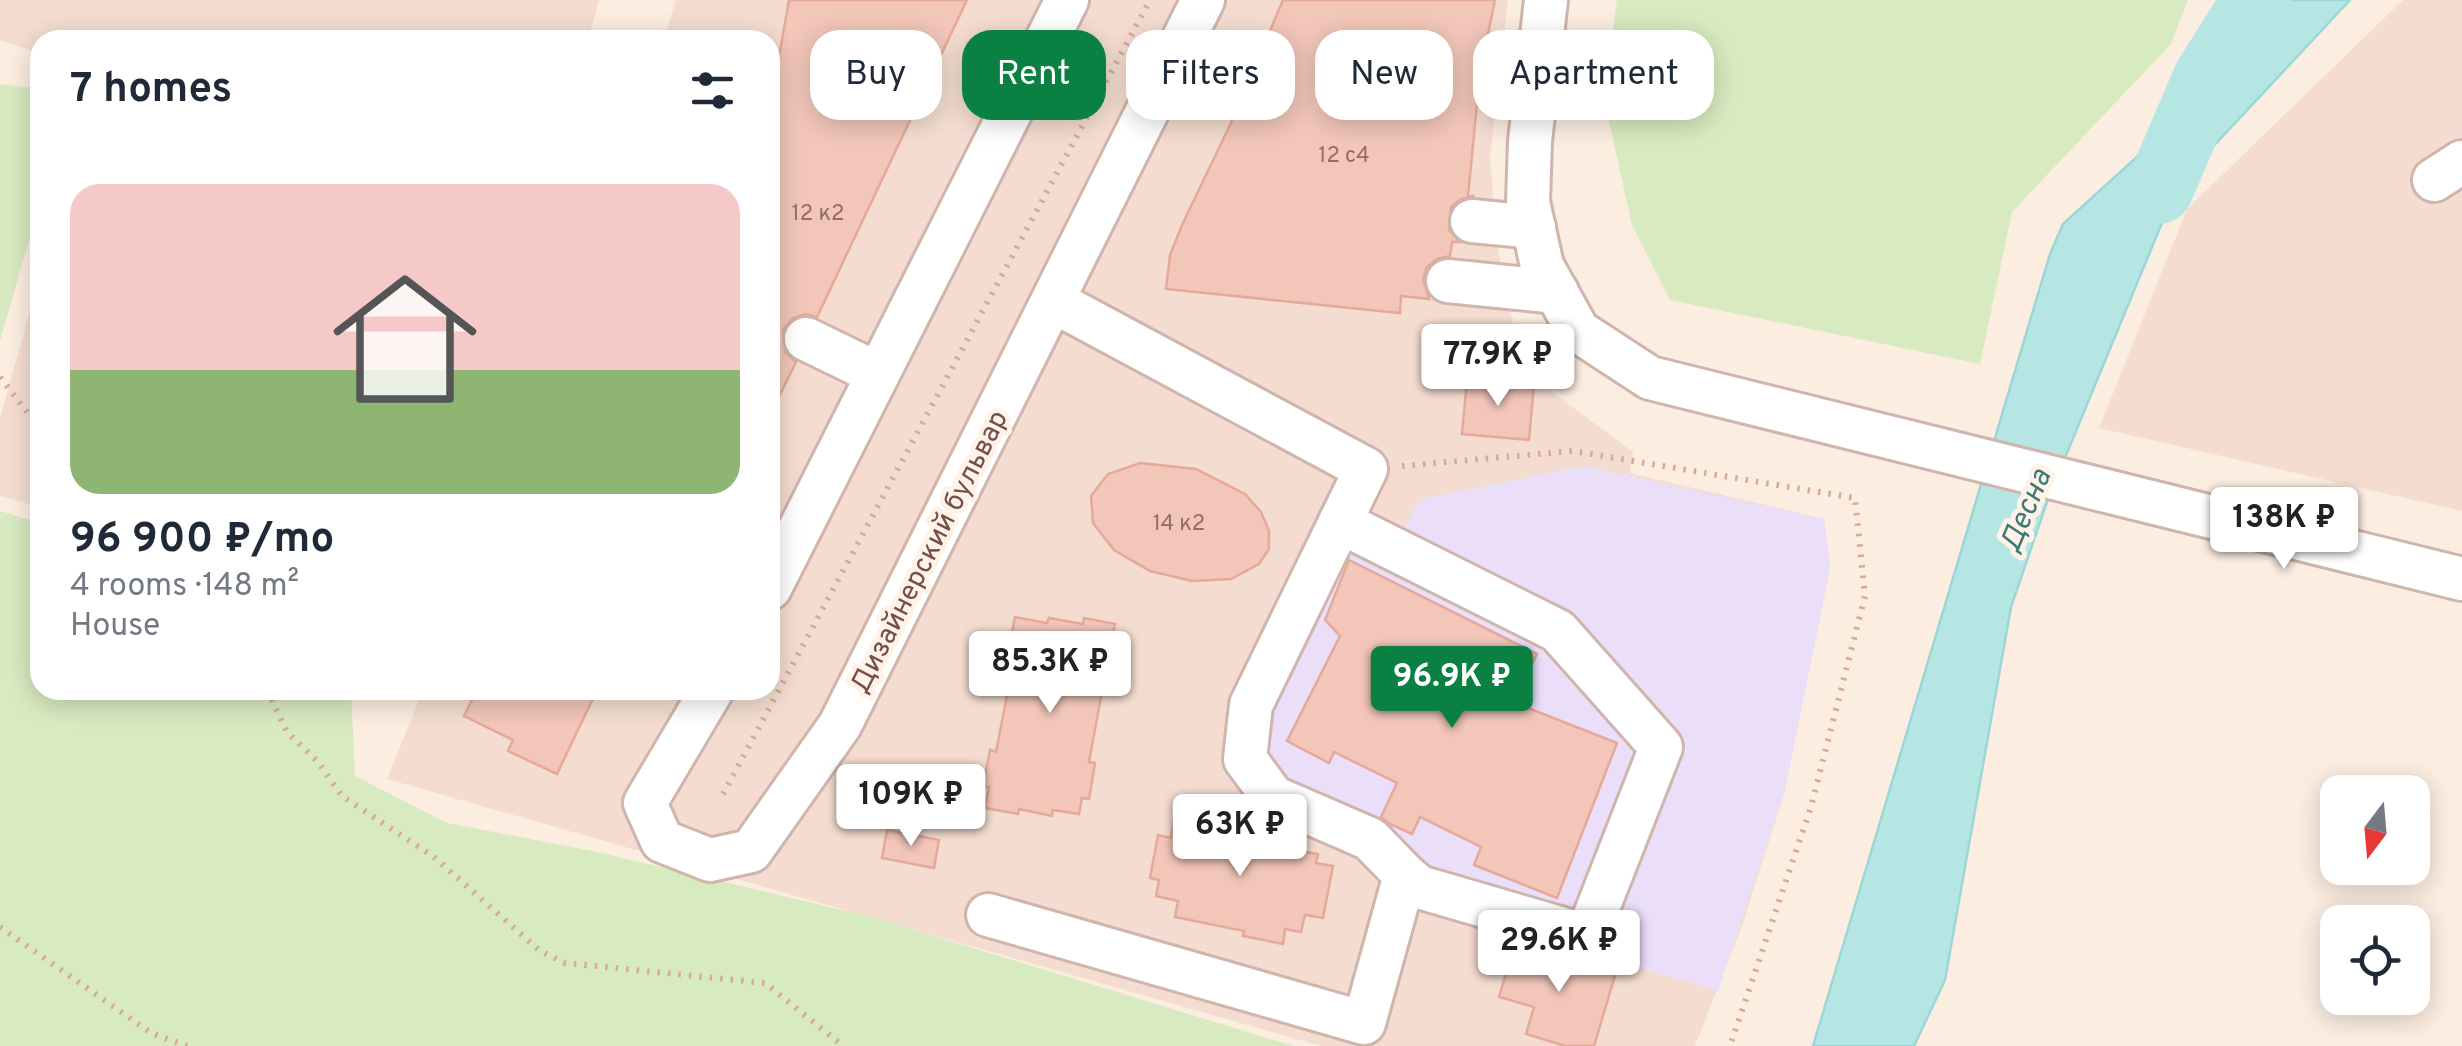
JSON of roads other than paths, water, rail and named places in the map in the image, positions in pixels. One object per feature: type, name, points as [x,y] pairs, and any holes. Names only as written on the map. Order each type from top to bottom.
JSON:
[{"type":"street","points":[[780,568],[1067,0]]},
{"type":"street","name":"Дизайнерский бульвар","points":[[706,700],[645,803],[662,841],[710,860],[752,851],[840,725],[1204,0]]},
{"type":"street","points":[[1546,0],[1530,141],[1528,202],[1545,262],[1578,330],[1650,378],[2462,579]]},
{"type":"street","points":[[1472,221],[1545,262]]},
{"type":"street","points":[[1449,269],[1545,262]]},
{"type":"street","points":[[1054,301],[1366,469],[1340,522],[1252,705],[1245,759],[1273,797],[1370,839],[1419,886],[1588,936],[1661,746],[1558,631],[1340,522]]},
{"type":"street","points":[[806,340],[878,374]]},
{"type":"street","points":[[988,916],[1364,1023],[1405,875]]},
{"type":"water","points":[[2279,0],[2350,0],[2178,184],[2048,499],[2011,607],[1945,980],[1914,1046],[1813,1046],[2050,254],[2063,224],[2258,47]]},
{"type":"waterway","name":"Десна","points":[[2159,190],[2207,78],[2256,0]]}]
